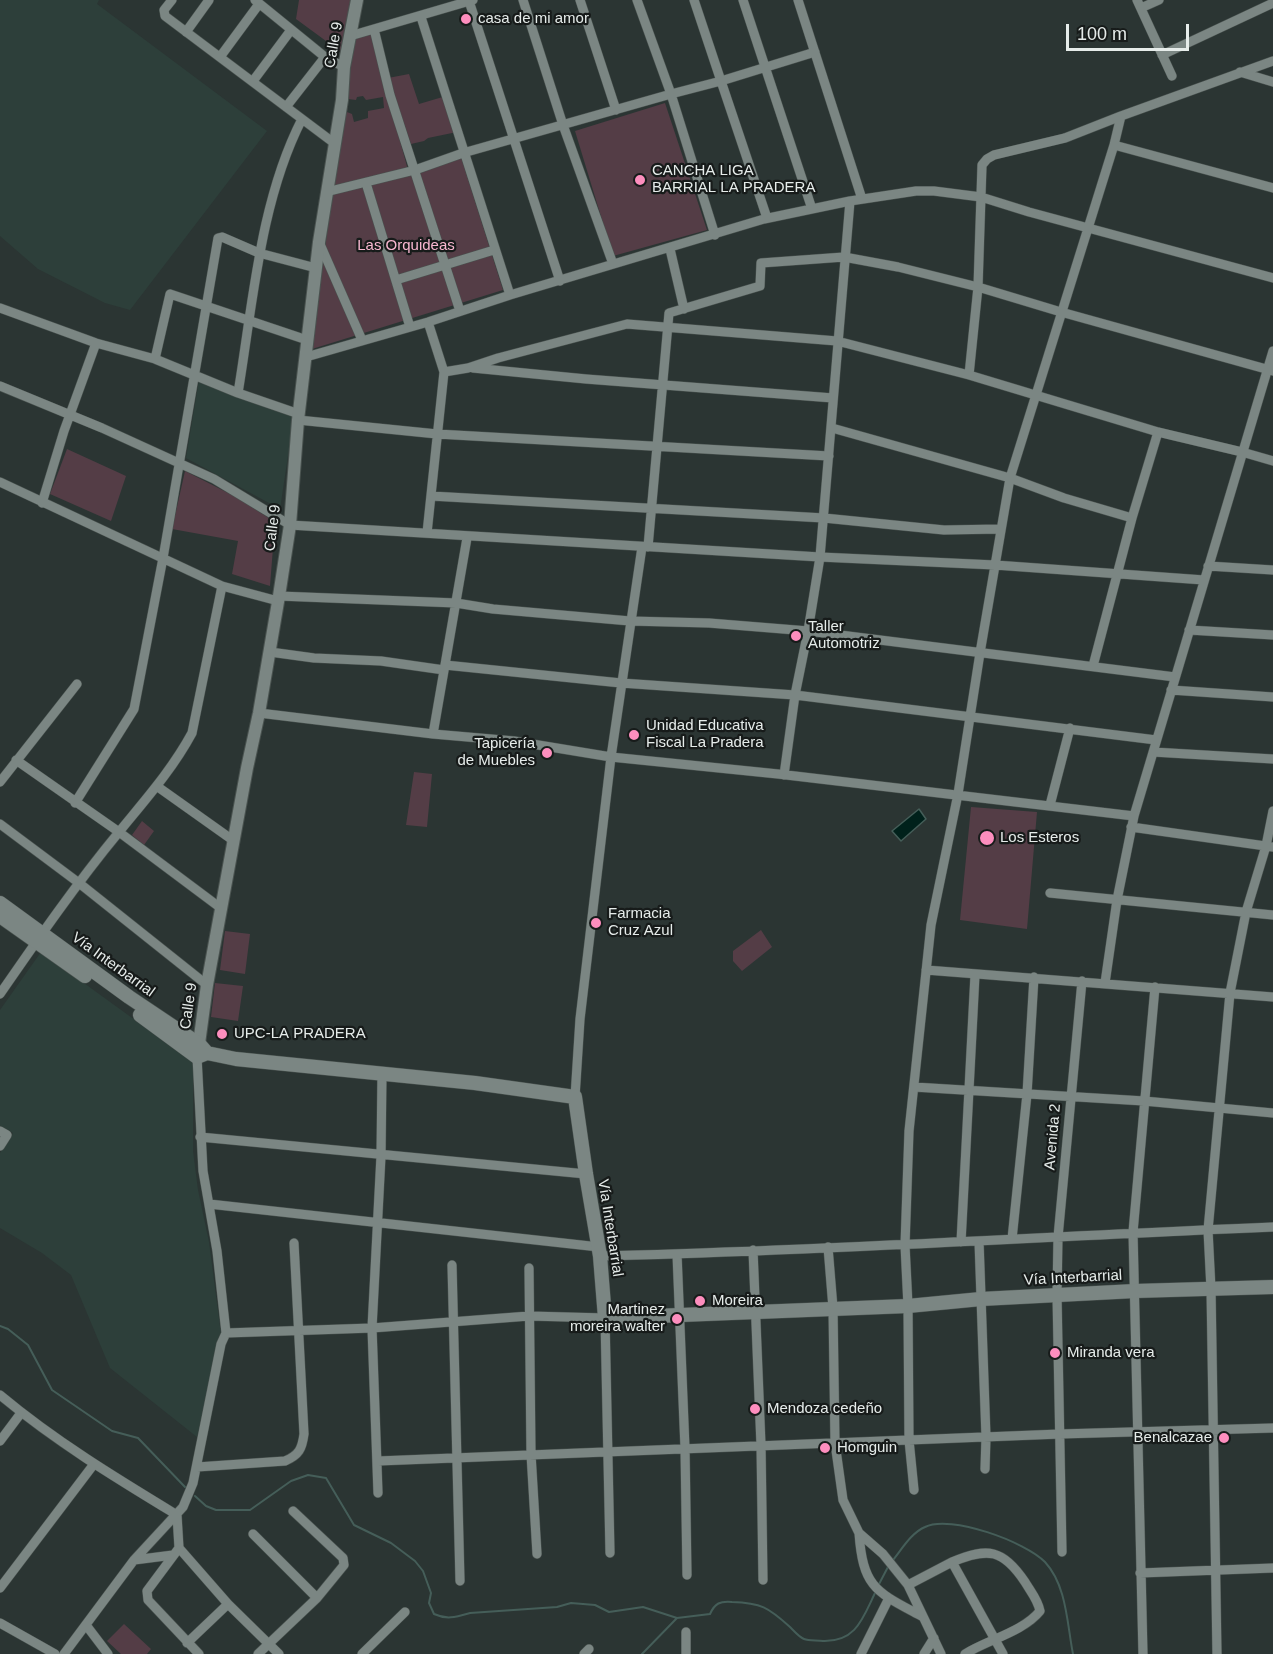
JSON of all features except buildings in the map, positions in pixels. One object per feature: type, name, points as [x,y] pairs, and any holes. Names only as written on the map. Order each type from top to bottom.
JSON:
[{"type":"main road","name":"Vía Interbarrial","points":[[0,903],[39,938]]},
{"type":"main road","name":"Vía Interbarrial","points":[[0,916],[39,938],[201,1051],[236,1059],[475,1083],[575,1097],[600,1252],[605,1318],[908,1306],[981,1299],[1135,1291],[1273,1287]]},
{"type":"street","points":[[172,0],[163,12],[165,16],[334,143]]},
{"type":"street","points":[[186,32],[209,0]]},
{"type":"street","name":"Calle 9","points":[[201,1051],[207,985],[259,713],[290,525],[299,417],[319,242],[342,100],[344,67],[357,0]]},
{"type":"street","points":[[524,0],[562,125],[613,264]]},
{"type":"street","points":[[580,0],[616,110]]},
{"type":"street","points":[[637,0],[671,94],[715,235]]},
{"type":"street","points":[[694,0],[767,218]]},
{"type":"street","points":[[743,0],[812,209]]},
{"type":"street","points":[[798,0],[862,199]]},
{"type":"street","points":[[1159,0],[1139,4],[1172,76]]},
{"type":"street","points":[[1252,0],[1264,5]]},
{"type":"street","points":[[350,36],[471,1],[513,140],[560,281]]},
{"type":"street","points":[[220,57],[257,2],[325,57],[344,67]]},
{"type":"street","points":[[1162,55],[1264,5]]},
{"type":"street","points":[[421,16],[510,295]]},
{"type":"street","points":[[374,29],[390,95],[460,311]]},
{"type":"street","points":[[253,81],[291,30]]},
{"type":"street","points":[[326,192],[415,170],[463,153],[721,81],[815,52]]},
{"type":"street","points":[[286,107],[325,57]]},
{"type":"street","points":[[969,375],[978,287],[981,171],[987,159],[1065,138],[1240,72],[1273,62]]},
{"type":"street","points":[[1240,72],[1273,82]]},
{"type":"street","points":[[914,1490],[909,1440],[905,1245],[909,1131],[935,905],[958,794],[1010,478],[1114,145],[1120,116]]},
{"type":"street","points":[[238,393],[259,253],[288,149],[302,119]]},
{"type":"street","points":[[1114,145],[1273,188]]},
{"type":"street","points":[[366,183],[410,327]]},
{"type":"street","points":[[306,357],[767,218],[850,201],[916,191],[981,197],[1273,278]]},
{"type":"street","points":[[784,775],[795,695],[820,557],[850,201]]},
{"type":"street","points":[[75,803],[134,709],[219,238],[222,237],[259,253],[316,268]]},
{"type":"street","points":[[319,242],[362,340]]},
{"type":"street","points":[[670,249],[684,309]]},
{"type":"street","points":[[396,280],[494,250]]},
{"type":"street","points":[[575,1097],[580,1019],[611,757],[630,621],[652,510],[669,314],[760,286],[761,263],[844,257],[898,267],[978,287],[1270,370]]},
{"type":"street","points":[[155,359],[170,294],[307,340]]},
{"type":"street","points":[[0,308],[96,343],[155,359],[299,417],[437,434],[829,456]]},
{"type":"street","points":[[428,322],[444,372],[428,533]]},
{"type":"street","points":[[444,372],[468,368],[627,324],[837,341],[969,375],[1158,432],[1273,461]]},
{"type":"street","points":[[42,503],[96,343]]},
{"type":"street","points":[[1106,983],[1117,900],[1131,827],[1242,452],[1270,370],[1273,351]]},
{"type":"street","points":[[468,368],[586,380],[833,398]]},
{"type":"street","points":[[0,386],[214,479],[290,525],[428,533],[467,538],[995,565],[1204,580]]},
{"type":"street","points":[[832,428],[1010,478],[1064,498],[1132,518]]},
{"type":"street","points":[[1093,666],[1132,518],[1158,432]]},
{"type":"street","points":[[0,482],[222,586],[279,598],[456,603],[494,609],[630,621],[709,623],[808,631],[1175,677]]},
{"type":"street","points":[[431,496],[824,518],[944,530],[1000,529]]},
{"type":"street","points":[[432,734],[467,538]]},
{"type":"street","points":[[1208,566],[1273,570]]},
{"type":"street","points":[[0,994],[79,883],[158,787],[192,733],[222,586]]},
{"type":"street","points":[[1189,630],[1273,635]]},
{"type":"street","points":[[270,652],[314,658],[381,661],[621,683],[795,695],[1156,740]]},
{"type":"street","points":[[0,782],[77,684]]},
{"type":"street","points":[[1171,690],[1273,697]]},
{"type":"street","points":[[259,713],[432,734],[514,741],[611,757],[958,794],[1134,816]]},
{"type":"street","points":[[1050,805],[1070,728]]},
{"type":"street","points":[[1153,752],[1273,759]]},
{"type":"street","points":[[16,760],[119,832],[222,909]]},
{"type":"street","points":[[158,787],[234,841]]},
{"type":"street","points":[[1217,1654],[1208,1230],[1230,993],[1246,912],[1269,847],[1273,811]]},
{"type":"street","points":[[0,824],[79,883],[207,985]]},
{"type":"street","points":[[1131,827],[1269,847]]},
{"type":"street","points":[[1050,893],[1273,915]]},
{"type":"street","points":[[926,970],[1273,997]]},
{"type":"street","points":[[961,1242],[975,975]]},
{"type":"street","points":[[1012,1239],[1027,1094],[1034,977]]},
{"type":"street","name":"Avenida 2","points":[[1062,1552],[1058,1237],[1082,981]]},
{"type":"street","points":[[1143,1654],[1133,1233],[1155,987]]},
{"type":"street","points":[[64,1654],[147,1544],[177,1515],[188,1498],[197,1467],[218,1355],[225,1333],[217,1251],[200,1137],[201,1051]]},
{"type":"street","points":[[378,1493],[372,1328],[381,1156],[382,1073]]},
{"type":"street","points":[[914,1087],[1144,1101],[1273,1113]]},
{"type":"street","points":[[0,1131],[7,1135],[0,1146]]},
{"type":"street","points":[[200,1137],[586,1174]]},
{"type":"street","points":[[209,1204],[600,1252],[677,1254],[1273,1227]]},
{"type":"street","points":[[979,1241],[986,1437],[985,1469]]},
{"type":"street","points":[[197,1467],[285,1461],[299,1452],[303,1446],[294,1243]]},
{"type":"street","points":[[828,1247],[833,1308],[835,1443],[843,1500],[858,1533],[863,1568],[870,1583],[880,1593],[923,1617]]},
{"type":"street","points":[[753,1250],[761,1445],[763,1580]]},
{"type":"street","points":[[677,1254],[685,1448],[687,1575]]},
{"type":"street","points":[[452,1265],[460,1581]]},
{"type":"street","points":[[529,1268],[531,1454],[537,1554]]},
{"type":"street","points":[[225,1333],[372,1328],[529,1316],[605,1318],[610,1553]]},
{"type":"street","points":[[0,1395],[21,1413],[94,1464],[177,1515]]},
{"type":"street","points":[[0,1441],[21,1413]]},
{"type":"street","points":[[378,1461],[761,1445],[1273,1428]]},
{"type":"street","points":[[0,1588],[94,1464]]},
{"type":"street","points":[[258,1654],[317,1598],[344,1565],[343,1558],[293,1511]]},
{"type":"street","points":[[177,1515],[176,1552],[147,1591],[147,1596],[148,1600],[199,1654]]},
{"type":"street","points":[[858,1533],[883,1554],[908,1585],[941,1654]]},
{"type":"street","points":[[253,1534],[317,1598]]},
{"type":"street","points":[[134,1560],[176,1552]]},
{"type":"street","points":[[176,1552],[279,1654]]},
{"type":"street","points":[[908,1585],[952,1562],[972,1554],[990,1552],[1000,1555],[1019,1574],[1039,1603],[1040,1611],[1035,1618],[965,1654]]},
{"type":"street","points":[[952,1562],[1003,1654]]},
{"type":"street","points":[[1140,1573],[1273,1568]]},
{"type":"street","points":[[861,1654],[889,1598]]},
{"type":"street","points":[[187,1643],[228,1604]]},
{"type":"street","points":[[362,1654],[405,1612]]},
{"type":"street","points":[[0,1623],[55,1654]]},
{"type":"street","points":[[86,1625],[108,1654]]},
{"type":"street","points":[[686,1632],[686,1654]]},
{"type":"street","points":[[924,1654],[934,1638]]},
{"type":"shaded area","points":[[0,0],[99,0],[97,4],[267,131],[130,310],[105,303],[38,269],[0,236]]},
{"type":"shaded area","points":[[199,380],[294,416],[280,509],[186,458]]},
{"type":"shaded area","points":[[919,809],[926,819],[901,841],[892,831]]},
{"type":"shaded area","points":[[41,952],[193,1062],[193,1151],[198,1190],[209,1242],[221,1334],[197,1437],[110,1368],[71,1275],[42,1253],[0,1228],[0,1153],[13,1133],[0,1126],[0,1010]]},
{"type":"green space","points":[[299,0],[351,0],[341,52],[296,19]]},
{"type":"green space","points":[[370,31],[408,170],[329,191],[350,38]],"holes":[[[363,96],[366,100],[383,97],[384,108],[368,111],[368,118],[354,122],[352,114],[347,112],[348,99],[356,100],[357,97]]]},
{"type":"green space","points":[[409,74],[419,104],[446,96],[457,132],[411,144],[388,78]]},
{"type":"green space","name":"CANCHA LIGA BARRIAL LA PRADERA","points":[[665,103],[707,230],[613,256],[575,131]]},
{"type":"green space","name":"Las Orquideas","points":[[461,157],[503,290],[312,349],[332,194]]},
{"type":"green space","points":[[67,449],[126,476],[111,521],[50,494]]},
{"type":"green space","points":[[185,471],[236,497],[275,522],[270,586],[232,574],[238,541],[172,529]]},
{"type":"green space","points":[[414,772],[432,774],[427,827],[406,825]]},
{"type":"green space","points":[[971,807],[1037,812],[1027,929],[960,920]]},
{"type":"green space","points":[[142,821],[154,831],[144,845],[132,835]]},
{"type":"green space","points":[[761,930],[772,947],[742,971],[733,961],[733,951]]},
{"type":"green space","points":[[225,931],[250,934],[245,974],[220,970]]},
{"type":"green space","points":[[215,983],[243,986],[238,1021],[211,1017]]},
{"type":"green space","points":[[124,1624],[151,1649],[147,1654],[121,1654],[107,1641]]},
{"type":"waterway","points":[[0,1326],[8,1329],[28,1345],[52,1390],[112,1431],[138,1438],[185,1487]]},
{"type":"waterway","points":[[195,1496],[206,1506],[216,1510],[250,1510],[291,1481],[308,1475],[326,1478],[354,1525],[391,1543],[415,1561],[423,1571],[431,1593],[429,1603],[434,1614],[443,1617],[557,1607],[571,1603],[595,1605],[609,1612],[643,1607],[677,1618],[710,1614],[716,1605],[728,1602],[764,1607],[804,1639],[823,1641],[835,1640],[851,1632],[862,1619],[876,1591]]},
{"type":"waterway","points":[[893,1560],[915,1533],[937,1524],[969,1527],[1022,1546],[1045,1562],[1058,1582],[1065,1606],[1073,1654]]},
{"type":"waterway","points":[[878,1586],[889,1565]]},
{"type":"waterway","points":[[642,1654],[677,1618]]},
{"type":"place","name":"casa de mi amor","points":[[466,19]]},
{"type":"place","name":"CANCHA LIGA BARRIAL LA PRADERA","points":[[640,180]]},
{"type":"place","name":"Taller Automotriz","points":[[796,636]]},
{"type":"place","name":"Unidad Educativa Fiscal La Pradera","points":[[634,735]]},
{"type":"place","name":"Tapicería de Muebles","points":[[547,753]]},
{"type":"place","name":"Los Esteros","points":[[987,838]]},
{"type":"place","name":"Farmacia Cruz Azul","points":[[596,923]]},
{"type":"place","name":"UPC-LA PRADERA","points":[[222,1034]]},
{"type":"place","name":"Moreira","points":[[700,1301]]},
{"type":"place","name":"Martinez moreira walter","points":[[677,1319]]},
{"type":"place","name":"Miranda vera","points":[[1055,1353]]},
{"type":"place","name":"Mendoza cedeño","points":[[755,1409]]},
{"type":"place","name":"Benalcazae","points":[[1224,1438]]},
{"type":"place","name":"Homguin","points":[[825,1448]]}]
